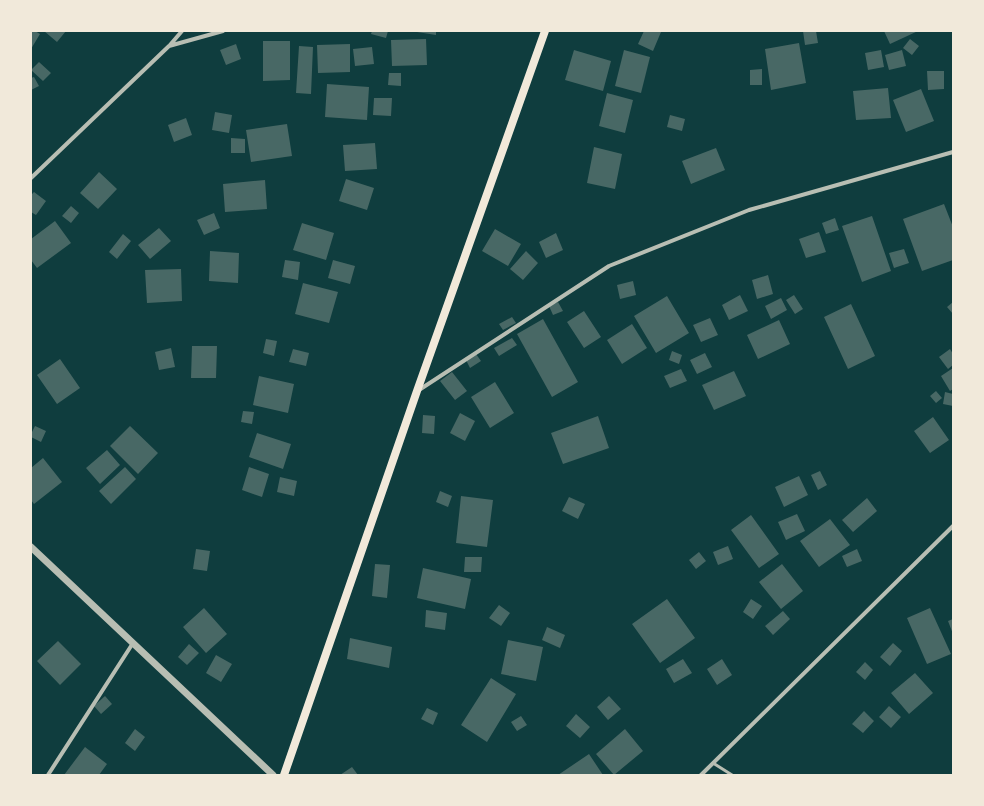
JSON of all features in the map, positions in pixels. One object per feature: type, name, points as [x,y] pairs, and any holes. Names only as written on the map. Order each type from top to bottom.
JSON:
[{"type":"main road","points":[[284,775],[416,391],[544,31]]},
{"type":"street","points":[[31,178],[169,46],[182,31]]},
{"type":"street","points":[[169,46],[223,31]]},
{"type":"street","points":[[416,391],[609,266],[749,210],[953,152]]},
{"type":"street","points":[[702,775],[953,526]]},
{"type":"street","points":[[31,547],[273,775]]},
{"type":"street","points":[[48,775],[133,643]]},
{"type":"lane","points":[[713,764],[732,775]]},
{"type":"building","points":[[31,31],[35,31],[40,34],[31,49]]},
{"type":"building","points":[[44,31],[66,31],[57,42]]},
{"type":"building","points":[[372,31],[388,31],[386,38],[371,34]]},
{"type":"building","points":[[436,31],[436,35],[417,32]]},
{"type":"building","points":[[644,31],[661,32],[653,51],[638,44]]},
{"type":"building","points":[[803,31],[816,31],[818,43],[805,45]]},
{"type":"building","points":[[884,31],[918,31],[890,44]]},
{"type":"building","points":[[426,39],[427,65],[392,66],[391,40]]},
{"type":"building","points":[[910,39],[919,46],[912,55],[903,48]]},
{"type":"building","points":[[263,41],[290,41],[290,80],[263,81]]},
{"type":"building","points":[[799,43],[806,83],[771,90],[765,49]]},
{"type":"building","points":[[236,44],[241,59],[226,65],[220,50]]},
{"type":"building","points":[[350,44],[350,72],[318,73],[317,45]]},
{"type":"building","points":[[299,46],[313,47],[311,94],[296,93]]},
{"type":"building","points":[[372,47],[374,64],[355,66],[353,49]]},
{"type":"building","points":[[574,50],[611,61],[603,91],[565,80]]},
{"type":"building","points":[[624,50],[650,57],[641,93],[615,86]]},
{"type":"building","points":[[881,50],[884,67],[868,70],[865,53]]},
{"type":"building","points":[[902,50],[906,66],[889,70],[885,55]]},
{"type":"building","points":[[39,62],[51,73],[43,81],[31,70]]},
{"type":"building","points":[[762,69],[762,85],[750,85],[750,70]]},
{"type":"building","points":[[927,71],[944,71],[944,89],[928,90]]},
{"type":"building","points":[[389,73],[401,73],[401,86],[388,85]]},
{"type":"building","points":[[34,77],[39,86],[31,90],[31,78]]},
{"type":"building","points":[[327,84],[369,87],[367,120],[325,117]]},
{"type":"building","points":[[888,88],[891,118],[856,120],[853,91]]},
{"type":"building","points":[[921,89],[934,121],[906,132],[893,100]]},
{"type":"building","points":[[607,93],[633,100],[625,133],[599,126]]},
{"type":"building","points":[[374,98],[392,98],[391,116],[373,115]]},
{"type":"building","points":[[215,112],[232,115],[229,133],[212,130]]},
{"type":"building","points":[[670,115],[685,119],[682,131],[667,127]]},
{"type":"building","points":[[186,118],[192,135],[174,142],[168,125]]},
{"type":"building","points":[[287,124],[292,156],[251,162],[246,130]]},
{"type":"building","points":[[231,138],[245,139],[245,153],[231,153]]},
{"type":"building","points":[[375,143],[377,169],[345,171],[343,145]]},
{"type":"building","points":[[594,147],[622,154],[615,189],[587,183]]},
{"type":"building","points":[[716,148],[725,170],[691,184],[682,161]]},
{"type":"building","points":[[99,172],[117,189],[98,209],[80,193]]},
{"type":"building","points":[[346,179],[374,188],[367,210],[339,201]]},
{"type":"building","points":[[265,180],[267,209],[225,212],[223,184]]},
{"type":"building","points":[[34,192],[46,201],[36,215],[31,212],[31,195]]},
{"type":"building","points":[[944,204],[953,227],[953,260],[922,271],[903,219]]},
{"type":"building","points":[[71,206],[79,213],[71,223],[62,216]]},
{"type":"building","points":[[214,213],[220,228],[204,235],[197,220]]},
{"type":"building","points":[[872,216],[891,271],[862,282],[842,226]]},
{"type":"building","points":[[835,218],[839,230],[826,234],[822,223]]},
{"type":"building","points":[[55,221],[71,243],[37,268],[31,260],[31,239]]},
{"type":"building","points":[[302,223],[334,233],[326,260],[293,250]]},
{"type":"building","points":[[159,228],[171,241],[150,259],[138,245]]},
{"type":"building","points":[[495,229],[521,244],[508,266],[482,251]]},
{"type":"building","points":[[819,232],[826,252],[806,258],[799,239]]},
{"type":"building","points":[[556,233],[563,250],[546,258],[539,242]]},
{"type":"building","points":[[123,234],[131,241],[117,259],[109,252]]},
{"type":"building","points":[[904,249],[909,263],[894,268],[889,253]]},
{"type":"building","points":[[210,251],[239,253],[238,283],[209,281]]},
{"type":"building","points":[[526,251],[538,263],[523,280],[510,269]]},
{"type":"building","points":[[285,260],[300,262],[298,280],[282,277]]},
{"type":"building","points":[[333,260],[355,266],[350,284],[328,278]]},
{"type":"building","points":[[181,269],[182,301],[147,303],[145,270]]},
{"type":"building","points":[[768,275],[773,294],[757,299],[752,280]]},
{"type":"building","points":[[633,281],[636,295],[620,299],[617,285]]},
{"type":"building","points":[[303,283],[338,292],[329,323],[295,314]]},
{"type":"building","points":[[740,295],[748,311],[729,320],[722,305]]},
{"type":"building","points":[[794,295],[803,309],[795,314],[786,300]]},
{"type":"building","points":[[667,296],[689,333],[656,353],[634,316]]},
{"type":"building","points":[[781,298],[787,310],[771,319],[765,306]]},
{"type":"building","points":[[558,302],[563,311],[553,315],[549,306]]},
{"type":"building","points":[[953,302],[953,314],[947,307]]},
{"type":"building","points":[[851,304],[875,356],[848,369],[824,317]]},
{"type":"building","points":[[584,311],[601,337],[584,348],[567,322]]},
{"type":"building","points":[[512,317],[516,323],[503,330],[499,324]]},
{"type":"building","points":[[710,318],[718,335],[701,342],[693,325]]},
{"type":"building","points":[[543,319],[578,382],[552,397],[517,334]]},
{"type":"building","points":[[779,320],[790,344],[758,359],[747,335]]},
{"type":"building","points":[[632,324],[647,348],[622,364],[607,340]]},
{"type":"building","points":[[512,338],[517,345],[499,356],[494,348]]},
{"type":"building","points":[[266,339],[277,341],[274,356],[263,353]]},
{"type":"building","points":[[192,346],[217,346],[216,378],[191,378]]},
{"type":"building","points":[[171,348],[175,367],[159,370],[155,352]]},
{"type":"building","points":[[293,349],[309,353],[306,366],[289,362]]},
{"type":"building","points":[[950,349],[953,354],[953,365],[948,369],[939,357]]},
{"type":"building","points":[[672,351],[682,355],[679,364],[669,360]]},
{"type":"building","points":[[705,353],[712,367],[697,374],[690,360]]},
{"type":"building","points":[[476,354],[481,361],[470,368],[466,360]]},
{"type":"building","points":[[60,359],[80,388],[57,404],[37,375]]},
{"type":"building","points":[[953,368],[953,389],[950,391],[941,376]]},
{"type":"building","points":[[681,369],[687,381],[670,388],[664,376]]},
{"type":"building","points":[[734,371],[746,396],[714,410],[702,385]]},
{"type":"building","points":[[452,372],[467,391],[455,400],[440,381]]},
{"type":"building","points":[[259,376],[294,384],[288,413],[253,405]]},
{"type":"building","points":[[495,382],[514,413],[490,428],[471,397]]},
{"type":"building","points":[[936,391],[942,398],[936,403],[930,396]]},
{"type":"building","points":[[945,392],[953,394],[953,406],[943,404]]},
{"type":"building","points":[[243,411],[254,412],[252,424],[241,422]]},
{"type":"building","points":[[460,413],[475,421],[465,441],[450,433]]},
{"type":"building","points":[[423,415],[435,416],[434,434],[422,433]]},
{"type":"building","points":[[598,416],[609,448],[563,464],[551,433]]},
{"type":"building","points":[[933,417],[949,440],[930,453],[914,431]]},
{"type":"building","points":[[35,426],[46,431],[41,442],[31,437]]},
{"type":"building","points":[[130,426],[158,453],[138,474],[110,446]]},
{"type":"building","points":[[257,433],[291,444],[283,469],[249,457]]},
{"type":"building","points":[[107,450],[120,465],[100,484],[86,468]]},
{"type":"building","points":[[43,458],[62,482],[34,504],[31,500],[31,468]]},
{"type":"building","points":[[125,467],[136,479],[111,504],[99,491]]},
{"type":"building","points":[[249,467],[269,474],[262,497],[242,490]]},
{"type":"building","points":[[820,471],[827,485],[818,490],[811,475]]},
{"type":"building","points":[[799,476],[808,495],[784,507],[775,487]]},
{"type":"building","points":[[280,477],[297,481],[294,496],[277,492]]},
{"type":"building","points":[[440,491],[452,496],[448,507],[436,502]]},
{"type":"building","points":[[461,496],[493,500],[487,547],[456,543]]},
{"type":"building","points":[[569,497],[585,504],[578,519],[562,511]]},
{"type":"building","points":[[867,498],[877,511],[853,532],[842,520]]},
{"type":"building","points":[[797,514],[805,531],[786,540],[778,522]]},
{"type":"building","points":[[751,515],[779,554],[759,568],[731,530]]},
{"type":"building","points":[[830,519],[850,545],[819,567],[800,541]]},
{"type":"building","points":[[728,546],[733,559],[718,565],[713,552]]},
{"type":"building","points":[[196,549],[210,551],[207,571],[193,569]]},
{"type":"building","points":[[857,549],[862,561],[847,567],[842,556]]},
{"type":"building","points":[[699,552],[706,561],[696,569],[689,560]]},
{"type":"building","points":[[465,557],[482,557],[481,572],[464,572]]},
{"type":"building","points":[[375,564],[390,565],[387,598],[372,596]]},
{"type":"building","points":[[782,564],[803,591],[781,609],[759,582]]},
{"type":"building","points":[[423,568],[471,579],[465,609],[417,598]]},
{"type":"building","points":[[667,599],[695,638],[660,663],[632,624]]},
{"type":"building","points":[[751,599],[762,606],[753,619],[743,612]]},
{"type":"building","points":[[499,605],[510,613],[501,626],[489,618]]},
{"type":"building","points":[[204,608],[227,634],[206,653],[183,627]]},
{"type":"building","points":[[930,608],[951,654],[927,664],[907,618]]},
{"type":"building","points":[[426,610],[447,613],[445,630],[425,627]]},
{"type":"building","points":[[783,611],[790,619],[773,635],[765,626]]},
{"type":"building","points":[[953,619],[953,634],[948,621]]},
{"type":"building","points":[[547,627],[565,635],[560,648],[542,640]]},
{"type":"building","points":[[350,638],[392,647],[389,668],[347,659]]},
{"type":"building","points":[[508,640],[543,647],[536,681],[501,674]]},
{"type":"building","points":[[58,641],[81,664],[60,685],[37,661]]},
{"type":"building","points":[[893,643],[902,651],[890,666],[880,657]]},
{"type":"building","points":[[189,644],[199,653],[187,665],[178,657]]},
{"type":"building","points":[[216,655],[232,664],[221,682],[206,673]]},
{"type":"building","points":[[683,659],[692,673],[674,683],[666,669]]},
{"type":"building","points":[[722,659],[732,675],[717,685],[707,669]]},
{"type":"building","points":[[865,662],[873,670],[865,680],[856,672]]},
{"type":"building","points":[[915,673],[933,693],[909,714],[891,693]]},
{"type":"building","points":[[491,678],[516,694],[487,742],[461,725]]},
{"type":"building","points":[[105,696],[112,704],[101,714],[94,706]]},
{"type":"building","points":[[609,696],[621,709],[608,720],[597,707]]},
{"type":"building","points":[[889,706],[901,717],[891,728],[879,717]]},
{"type":"building","points":[[427,708],[438,713],[433,725],[421,719]]},
{"type":"building","points":[[864,711],[874,721],[863,733],[852,724]]},
{"type":"building","points":[[576,714],[590,727],[580,738],[566,726]]},
{"type":"building","points":[[521,716],[527,725],[517,731],[511,722]]},
{"type":"building","points":[[135,729],[145,737],[135,751],[125,743]]},
{"type":"building","points":[[625,729],[643,751],[614,775],[596,754]]},
{"type":"building","points":[[85,747],[107,764],[99,775],[64,775]]},
{"type":"building","points":[[589,754],[603,775],[558,775]]},
{"type":"building","points":[[352,767],[358,775],[340,775]]}]
